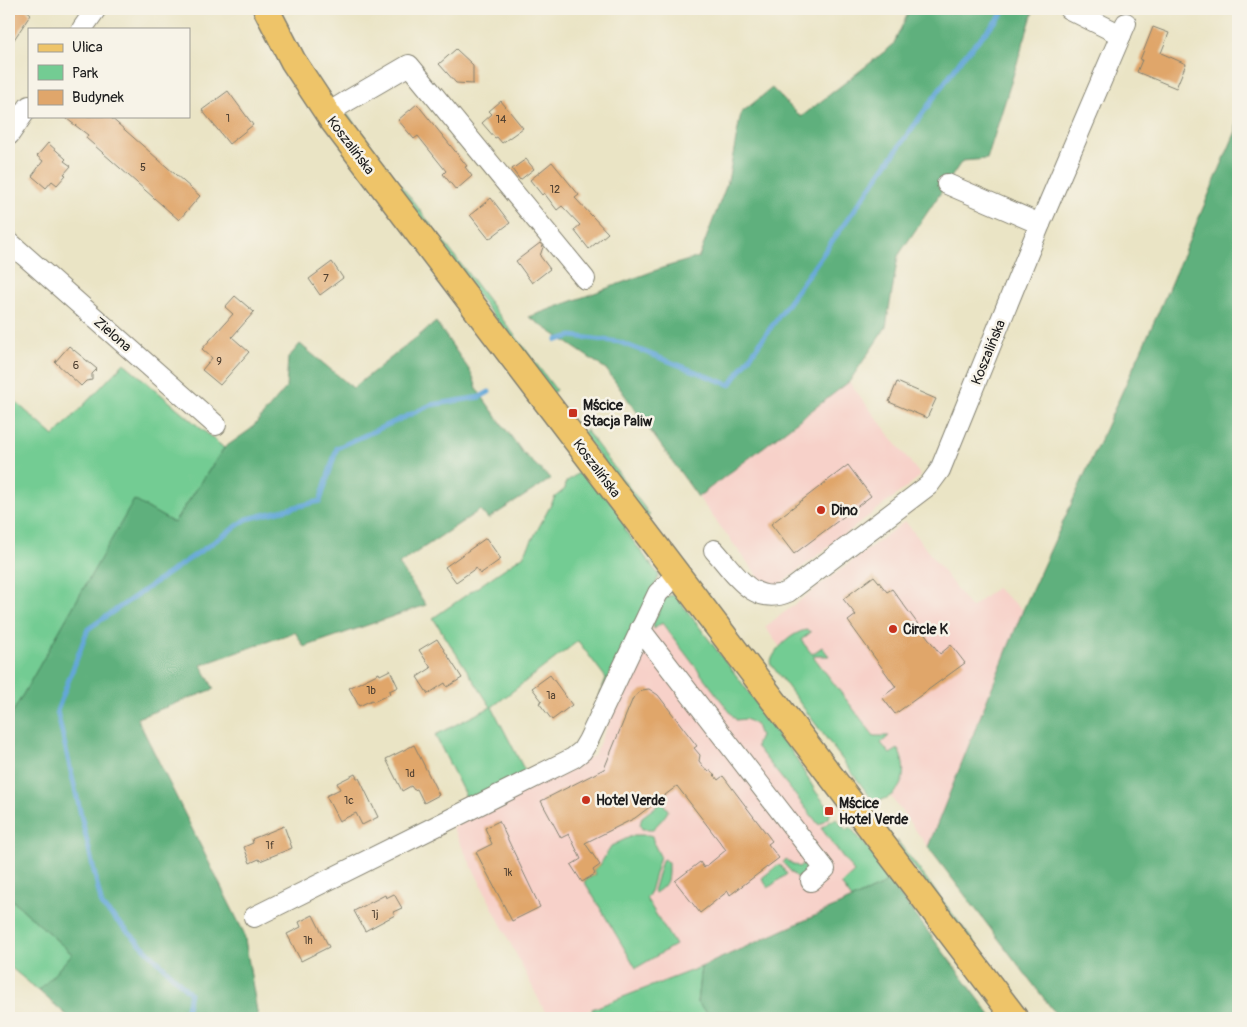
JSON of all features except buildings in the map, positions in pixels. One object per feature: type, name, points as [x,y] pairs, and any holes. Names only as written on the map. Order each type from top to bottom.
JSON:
[{"type":"main road","name":"Koszalińska","points":[[266,9],[293,61],[328,114],[1015,1018]]},
{"type":"street","points":[[83,28],[96,9]]},
{"type":"street","name":"Koszalińska","points":[[714,550],[746,586],[756,593],[767,596],[779,596],[788,592],[929,485],[940,470],[1040,224],[1124,29],[1069,9]]},
{"type":"street","points":[[328,114],[348,100],[409,65],[585,279]]},
{"type":"street","points":[[9,135],[19,112]]},
{"type":"street","points":[[947,184],[1040,224]]},
{"type":"street","name":"Zielona","points":[[9,242],[216,425]]},
{"type":"street","points":[[254,917],[573,758],[588,741],[658,593],[677,575]]},
{"type":"street","points":[[640,629],[825,870],[811,881]]},
{"type":"shaded area","points":[[849,382],[921,476],[770,592],[698,497]]},
{"type":"shaded area","points":[[905,521],[971,608],[996,588],[1023,610],[928,847],[765,627]]},
{"type":"shaded area","points":[[664,601],[881,886],[701,967],[569,1018],[548,1018],[452,827],[594,755]]},
{"type":"green space","points":[[910,9],[1034,9],[987,159],[962,161],[898,256],[886,327],[849,382],[698,497],[606,369],[529,317],[662,268],[699,257],[728,181],[741,113],[772,88],[801,117],[893,45]]},
{"type":"green space","points":[[1238,77],[1238,1018],[1059,1018],[928,847],[1023,610],[1158,313],[1236,131]]},
{"type":"green space","points":[[347,114],[556,390],[552,393],[345,121]]},
{"type":"green space","points":[[436,322],[472,374],[478,391],[523,453],[551,479],[488,519],[480,510],[399,564],[426,605],[304,647],[295,632],[201,665],[214,689],[137,718],[244,933],[258,1018],[70,1018],[39,991],[72,954],[9,897],[9,719],[134,500],[174,523],[224,448],[251,429],[286,388],[288,358],[300,344],[353,388]]},
{"type":"green space","points":[[124,363],[224,448],[174,523],[134,501],[9,719],[9,396],[54,436]]},
{"type":"green space","points":[[586,430],[650,515],[646,518],[582,433]]},
{"type":"green space","points":[[582,472],[591,476],[628,525],[624,529],[659,575],[657,581],[599,696],[606,678],[578,641],[492,707],[526,773],[469,803],[435,735],[491,707],[433,618],[524,555],[555,497],[565,489],[566,482]]},
{"type":"green space","points":[[675,595],[783,737],[816,792],[832,812],[819,825],[756,746],[760,736],[756,725],[746,719],[736,720],[662,623],[654,629],[653,624],[666,596]]},
{"type":"green space","points":[[806,630],[811,632],[801,640],[812,654],[822,647],[829,656],[813,656],[874,736],[889,736],[881,743],[890,754],[898,749],[903,767],[901,783],[892,795],[884,799],[874,802],[770,663],[784,642],[795,634]]},
{"type":"green space","points":[[662,802],[668,812],[653,829],[642,829],[640,825],[642,817]]},
{"type":"green space","points":[[836,819],[846,830],[850,827],[892,877],[881,886],[852,899],[841,884],[854,872],[821,828]]},
{"type":"green space","points":[[634,835],[652,836],[660,856],[649,895],[646,898],[675,945],[636,968],[584,881],[596,874],[593,870],[600,865],[611,846]]},
{"type":"green space","points":[[897,840],[1029,1015],[1027,1016],[900,849]]},
{"type":"green space","points":[[664,859],[668,863],[667,881],[655,893],[653,891],[662,860]]},
{"type":"green space","points":[[785,860],[799,867],[809,860],[811,868],[803,877],[796,877],[783,863]]},
{"type":"green space","points":[[778,865],[787,874],[768,888],[762,878]]},
{"type":"green space","points":[[889,880],[993,1018],[713,1018],[697,1003],[701,967],[881,886]]},
{"type":"green space","points":[[9,897],[72,954],[39,991],[9,966]]},
{"type":"green space","points":[[701,967],[697,1003],[713,1018],[594,1018],[592,1009]]},
{"type":"waterway","points":[[557,340],[572,336],[619,342],[730,385],[962,58],[1007,9]]},
{"type":"waterway","points":[[185,1018],[190,993],[102,906],[57,711],[88,629],[247,519],[320,501],[337,448],[431,405],[480,397],[489,392]]},
{"type":"place","name":"Mścice Stacja Paliw","points":[[573,413]]},
{"type":"place","name":"Dino","points":[[821,510]]},
{"type":"place","name":"Circle K","points":[[893,629]]},
{"type":"place","name":"Hotel Verde","points":[[586,800]]},
{"type":"place","name":"Mścice Hotel Verde","points":[[829,811]]}]
